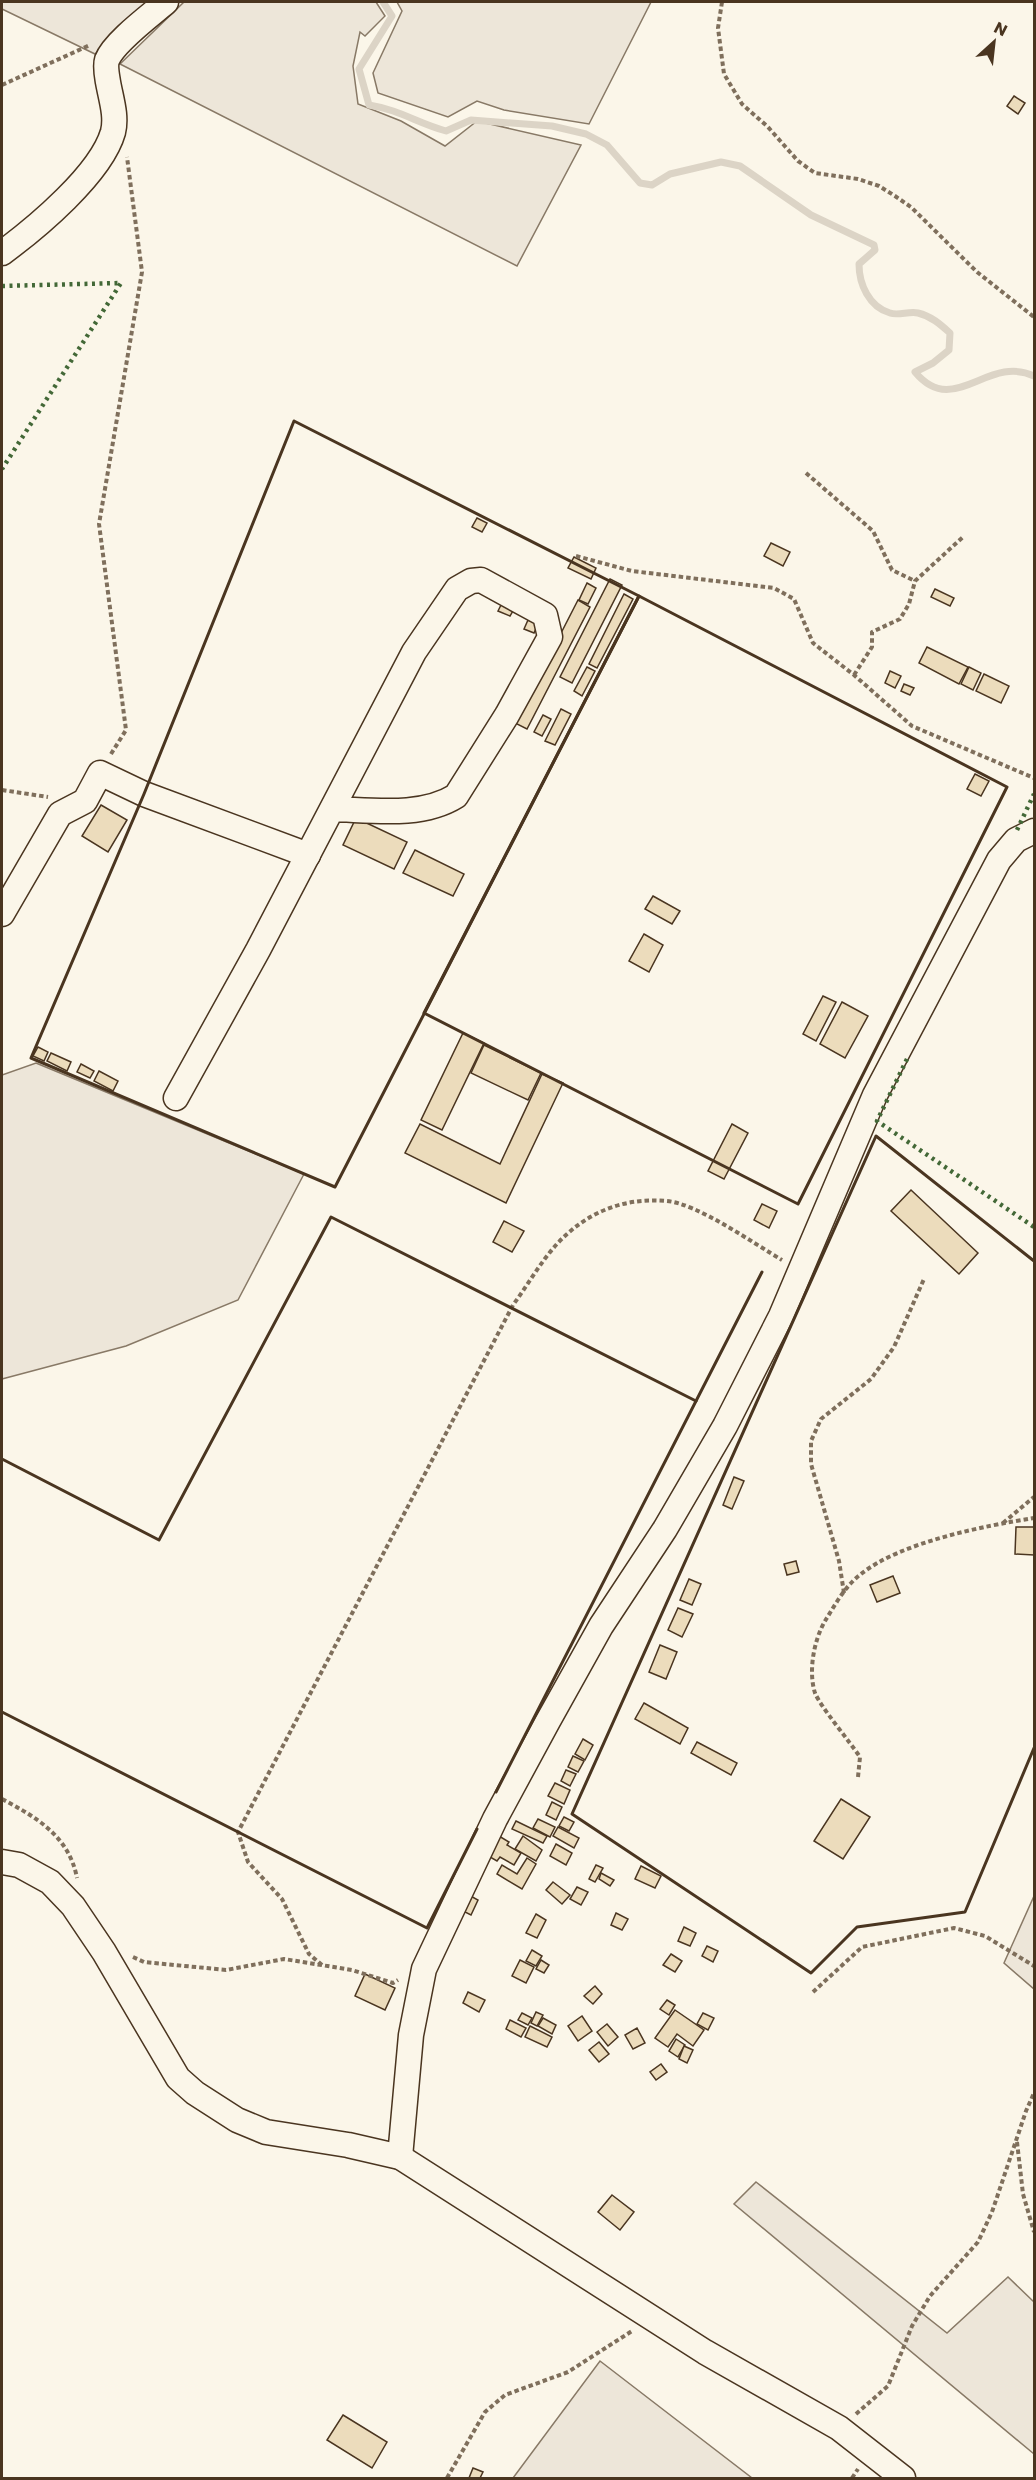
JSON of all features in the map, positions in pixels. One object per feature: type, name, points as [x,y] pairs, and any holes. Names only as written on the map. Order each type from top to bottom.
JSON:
[{"type":"street","points":[[2,252],[34,230],[89,173],[113,129],[115,114],[106,76],[106,61],[113,50],[166,2]]},
{"type":"street","points":[[176,1098],[308,855],[332,809],[414,652],[457,589],[471,581],[481,580],[545,615],[549,637],[507,715],[456,796],[443,805],[400,811],[332,809]]},
{"type":"street","points":[[2,914],[60,814],[85,801],[100,773],[144,794],[308,855]]},
{"type":"street","points":[[400,2157],[411,2035],[424,1969],[495,1819],[601,1626],[665,1529],[725,1426],[781,1316],[799,1270],[824,1220],[875,1095],[993,870],[1006,850],[1016,840],[1035,831]]},
{"type":"street","points":[[2,1862],[19,1865],[50,1882],[73,1906],[98,1943],[178,2078],[195,2093],[237,2120],[266,2132],[348,2145],[400,2157],[705,2352],[839,2428],[903,2478]]},
{"type":"path","points":[[722,2],[718,28],[724,74],[742,104],[768,127],[798,161],[815,173],[858,179],[887,191],[911,207],[977,272],[1035,317]]},
{"type":"path","points":[[2,85],[87,44],[113,50]]},
{"type":"path","points":[[100,773],[126,730],[99,524],[142,272],[124,139],[113,129]]},
{"type":"path","points":[[806,473],[873,531],[892,570],[915,581]]},
{"type":"path","points":[[854,675],[872,647],[872,632],[900,619],[909,603],[915,581],[964,536]]},
{"type":"path","points":[[576,556],[632,571],[774,588],[794,599],[813,643],[854,675],[912,726],[1035,778]]},
{"type":"path","points":[[2,790],[85,801]]},
{"type":"path","points":[[322,1965],[309,1954],[282,1899],[248,1862],[238,1832],[513,1305],[556,1245],[589,1215],[617,1204],[668,1202],[690,1209],[799,1270]]},
{"type":"path","points":[[844,1593],[839,1561],[811,1464],[811,1441],[821,1419],[871,1379],[894,1347],[924,1279]]},
{"type":"path","points":[[1002,1523],[1035,1497]]},
{"type":"path","points":[[858,1777],[860,1757],[815,1693],[813,1662],[818,1633],[844,1593],[861,1574],[914,1545],[1002,1523],[1035,1518]]},
{"type":"path","points":[[813,1992],[862,1947],[954,1928],[985,1936],[1035,1965]]},
{"type":"path","points":[[98,1943],[144,1962],[226,1970],[284,1959],[352,1970],[393,1983],[424,1969]]},
{"type":"path","points":[[839,2428],[888,2386],[912,2326],[930,2296],[978,2242],[992,2212],[1016,2139],[1035,2093]]},
{"type":"path","points":[[1016,2139],[1023,2194],[1035,2232]]},
{"type":"path","points":[[447,2478],[485,2412],[505,2395],[568,2372],[652,2317]]},
{"type":"shaded area","points":[[2,2],[152,2],[95,54],[2,9]]},
{"type":"shaded area","points":[[184,2],[376,2],[385,16],[365,36],[360,32],[353,66],[358,104],[401,121],[445,146],[477,121],[581,145],[517,266],[120,64]]},
{"type":"shaded area","points":[[397,2],[651,2],[589,124],[504,110],[477,101],[448,117],[378,93],[373,73],[402,11]]},
{"type":"shaded area","points":[[36,1063],[304,1174],[238,1300],[126,1346],[2,1379],[2,1075]]},
{"type":"shaded area","points":[[1034,1896],[1034,1989],[1004,1963]]},
{"type":"shaded area","points":[[756,2182],[947,2333],[1008,2277],[1034,2302],[1034,2454],[734,2204]]},
{"type":"shaded area","points":[[600,2361],[752,2478],[513,2478]]},
{"type":"building","points":[[1014,96],[1025,103],[1018,114],[1007,106]]},
{"type":"building","points":[[477,518],[487,523],[482,532],[472,527]]},
{"type":"building","points":[[771,543],[790,552],[783,566],[764,556]]},
{"type":"building","points":[[574,557],[596,568],[591,579],[568,568]]},
{"type":"building","points":[[610,579],[622,585],[572,683],[560,677]]},
{"type":"building","points":[[587,583],[596,588],[588,604],[579,600]]},
{"type":"building","points":[[935,589],[954,598],[950,606],[931,597]]},
{"type":"building","points":[[624,594],[633,599],[597,668],[589,664]]},
{"type":"building","points":[[578,600],[590,607],[527,729],[515,723]]},
{"type":"building","points":[[502,603],[514,609],[510,616],[498,611]]},
{"type":"building","points":[[528,620],[538,624],[534,633],[524,629]]},
{"type":"building","points":[[927,647],[968,667],[959,684],[919,663]]},
{"type":"building","points":[[587,667],[595,671],[582,696],[574,691]]},
{"type":"building","points":[[969,667],[981,673],[973,690],[961,684]]},
{"type":"building","points":[[890,671],[901,676],[895,688],[885,683]]},
{"type":"building","points":[[984,674],[1009,686],[1001,703],[976,691]]},
{"type":"building","points":[[904,684],[914,688],[910,695],[901,691]]},
{"type":"building","points":[[561,709],[571,714],[555,745],[545,741]]},
{"type":"building","points":[[543,715],[551,719],[542,736],[534,732]]},
{"type":"building","points":[[975,774],[989,781],[981,796],[967,789]]},
{"type":"building","points":[[101,805],[127,820],[108,852],[82,836]]},
{"type":"building","points":[[356,818],[407,842],[394,869],[343,845]]},
{"type":"building","points":[[415,850],[464,874],[453,896],[403,873]]},
{"type":"building","points":[[653,896],[680,911],[672,924],[645,909]]},
{"type":"building","points":[[644,934],[663,945],[649,972],[629,961]]},
{"type":"building","points":[[823,996],[836,1002],[816,1041],[803,1034]]},
{"type":"building","points":[[842,1002],[868,1016],[845,1058],[820,1044]]},
{"type":"building","points":[[463,1033],[484,1043],[442,1130],[421,1120]]},
{"type":"building","points":[[484,1045],[541,1073],[528,1100],[471,1073]]},
{"type":"building","points":[[38,1047],[48,1052],[44,1061],[33,1056]]},
{"type":"building","points":[[51,1053],[71,1062],[67,1071],[47,1061]]},
{"type":"building","points":[[81,1064],[94,1071],[90,1078],[77,1072]]},
{"type":"building","points":[[99,1071],[118,1081],[113,1091],[94,1081]]},
{"type":"building","points":[[542,1074],[563,1083],[506,1203],[405,1153],[420,1124],[500,1164]]},
{"type":"building","points":[[732,1124],[748,1133],[724,1179],[708,1171]]},
{"type":"building","points":[[911,1190],[978,1253],[959,1274],[891,1211]]},
{"type":"building","points":[[762,1204],[777,1211],[769,1228],[754,1220]]},
{"type":"building","points":[[504,1221],[524,1231],[512,1252],[493,1242]]},
{"type":"building","points":[[734,1477],[744,1481],[732,1509],[723,1505]]},
{"type":"building","points":[[1016,1527],[1034,1527],[1034,1555],[1015,1554]]},
{"type":"building","points":[[796,1561],[799,1572],[787,1575],[784,1564]]},
{"type":"building","points":[[893,1576],[900,1593],[877,1602],[870,1585]]},
{"type":"building","points":[[689,1579],[701,1584],[692,1605],[680,1600]]},
{"type":"building","points":[[678,1608],[693,1614],[682,1637],[668,1630]]},
{"type":"building","points":[[660,1645],[677,1652],[666,1679],[649,1672]]},
{"type":"building","points":[[644,1703],[688,1728],[680,1744],[635,1719]]},
{"type":"building","points":[[583,1739],[593,1745],[585,1760],[575,1754]]},
{"type":"building","points":[[697,1742],[737,1763],[731,1775],[691,1753]]},
{"type":"building","points":[[573,1756],[584,1761],[578,1772],[568,1767]]},
{"type":"building","points":[[566,1770],[576,1774],[570,1786],[561,1781]]},
{"type":"building","points":[[555,1783],[570,1790],[564,1804],[548,1796]]},
{"type":"building","points":[[841,1799],[870,1817],[843,1859],[814,1841]]},
{"type":"building","points":[[552,1802],[562,1807],[556,1820],[546,1815]]},
{"type":"building","points":[[564,1817],[574,1822],[569,1831],[559,1826]]},
{"type":"building","points":[[538,1819],[555,1827],[550,1837],[533,1828]]},
{"type":"building","points":[[516,1821],[547,1836],[543,1843],[512,1829]]},
{"type":"building","points":[[558,1827],[579,1838],[574,1848],[553,1836]]},
{"type":"building","points":[[494,1833],[509,1842],[507,1845],[521,1853],[514,1865],[500,1857],[497,1861],[483,1853]]},
{"type":"building","points":[[523,1836],[542,1850],[536,1861],[515,1849]]},
{"type":"building","points":[[556,1844],[572,1853],[566,1865],[550,1856]]},
{"type":"building","points":[[527,1858],[536,1864],[522,1889],[497,1874],[502,1865],[517,1874]]},
{"type":"building","points":[[596,1865],[603,1868],[595,1882],[589,1879]]},
{"type":"building","points":[[641,1866],[661,1876],[655,1888],[635,1879]]},
{"type":"building","points":[[601,1873],[614,1880],[610,1886],[599,1879]]},
{"type":"building","points":[[553,1882],[570,1895],[562,1904],[546,1890]]},
{"type":"building","points":[[577,1887],[588,1892],[581,1905],[570,1899]]},
{"type":"building","points":[[467,1894],[478,1900],[471,1915],[459,1909]]},
{"type":"building","points":[[616,1913],[628,1919],[622,1930],[611,1925]]},
{"type":"building","points":[[536,1914],[546,1920],[537,1938],[526,1933]]},
{"type":"building","points":[[684,1927],[696,1933],[690,1946],[678,1941]]},
{"type":"building","points":[[707,1946],[718,1951],[713,1962],[702,1956]]},
{"type":"building","points":[[532,1950],[542,1956],[536,1966],[526,1961]]},
{"type":"building","points":[[671,1954],[682,1961],[675,1972],[663,1965]]},
{"type":"building","points":[[520,1960],[534,1967],[526,1983],[512,1976]]},
{"type":"building","points":[[541,1960],[549,1965],[544,1973],[536,1969]]},
{"type":"building","points":[[365,1974],[395,1988],[385,2010],[355,1996]]},
{"type":"building","points":[[595,1986],[602,1994],[593,2004],[584,1996]]},
{"type":"building","points":[[468,1992],[485,2000],[479,2012],[463,2003]]},
{"type":"building","points":[[667,2000],[675,2005],[669,2015],[660,2009]]},
{"type":"building","points":[[675,2010],[704,2030],[693,2046],[677,2034],[668,2047],[655,2038]]},
{"type":"building","points":[[536,2012],[543,2015],[537,2026],[531,2023]]},
{"type":"building","points":[[522,2013],[532,2018],[528,2025],[518,2020]]},
{"type":"building","points":[[703,2013],[714,2018],[708,2030],[697,2024]]},
{"type":"building","points":[[582,2016],[592,2031],[578,2041],[568,2026]]},
{"type":"building","points":[[543,2018],[556,2025],[552,2034],[538,2026]]},
{"type":"building","points":[[510,2020],[526,2028],[521,2037],[506,2029]]},
{"type":"building","points":[[607,2024],[618,2037],[608,2046],[597,2032]]},
{"type":"building","points":[[530,2026],[552,2037],[547,2047],[525,2037]]},
{"type":"building","points":[[637,2028],[645,2043],[633,2049],[625,2035]]},
{"type":"building","points":[[676,2039],[685,2045],[678,2057],[669,2051]]},
{"type":"building","points":[[599,2042],[609,2054],[599,2062],[589,2050]]},
{"type":"building","points":[[684,2046],[693,2050],[687,2063],[679,2059]]},
{"type":"building","points":[[661,2064],[667,2072],[656,2080],[650,2072]]},
{"type":"building","points":[[612,2195],[634,2212],[620,2230],[598,2212]]},
{"type":"building","points":[[343,2415],[387,2442],[372,2468],[327,2440]]},
{"type":"building","points":[[473,2468],[483,2472],[480,2478],[469,2478]]},
{"type":"waterway","points":[[383,2],[392,16],[359,69],[369,105],[390,110],[446,131],[471,120],[552,126],[586,134],[607,145],[640,183],[652,185],[670,174],[721,162],[740,166],[811,215],[874,245],[875,250],[859,264],[859,272],[863,287],[876,306],[890,313],[918,313],[927,316],[950,333],[949,350],[933,363],[915,372],[929,385],[943,389],[957,388],[986,377],[1017,371],[1034,376]]},
{"type":"hedge","points":[[2,286],[121,283],[2,469]]},
{"type":"hedge","points":[[1017,830],[1034,794]]},
{"type":"hedge","points":[[907,1059],[877,1121],[1034,1227]]},
{"type":"wall","points":[[294,421],[639,596],[335,1187],[31,1058],[144,794],[294,421]]},
{"type":"wall","points":[[639,596],[1007,787],[798,1204],[424,1013],[639,596]]},
{"type":"wall","points":[[1034,1261],[876,1136],[572,1814],[811,1973],[857,1927],[965,1912],[1034,1748]]},
{"type":"wall","points":[[2,1459],[159,1540],[331,1217],[696,1401]]},
{"type":"wall","points":[[496,1792],[762,1272]]},
{"type":"wall","points":[[2,1712],[427,1928],[477,1829]]}]
